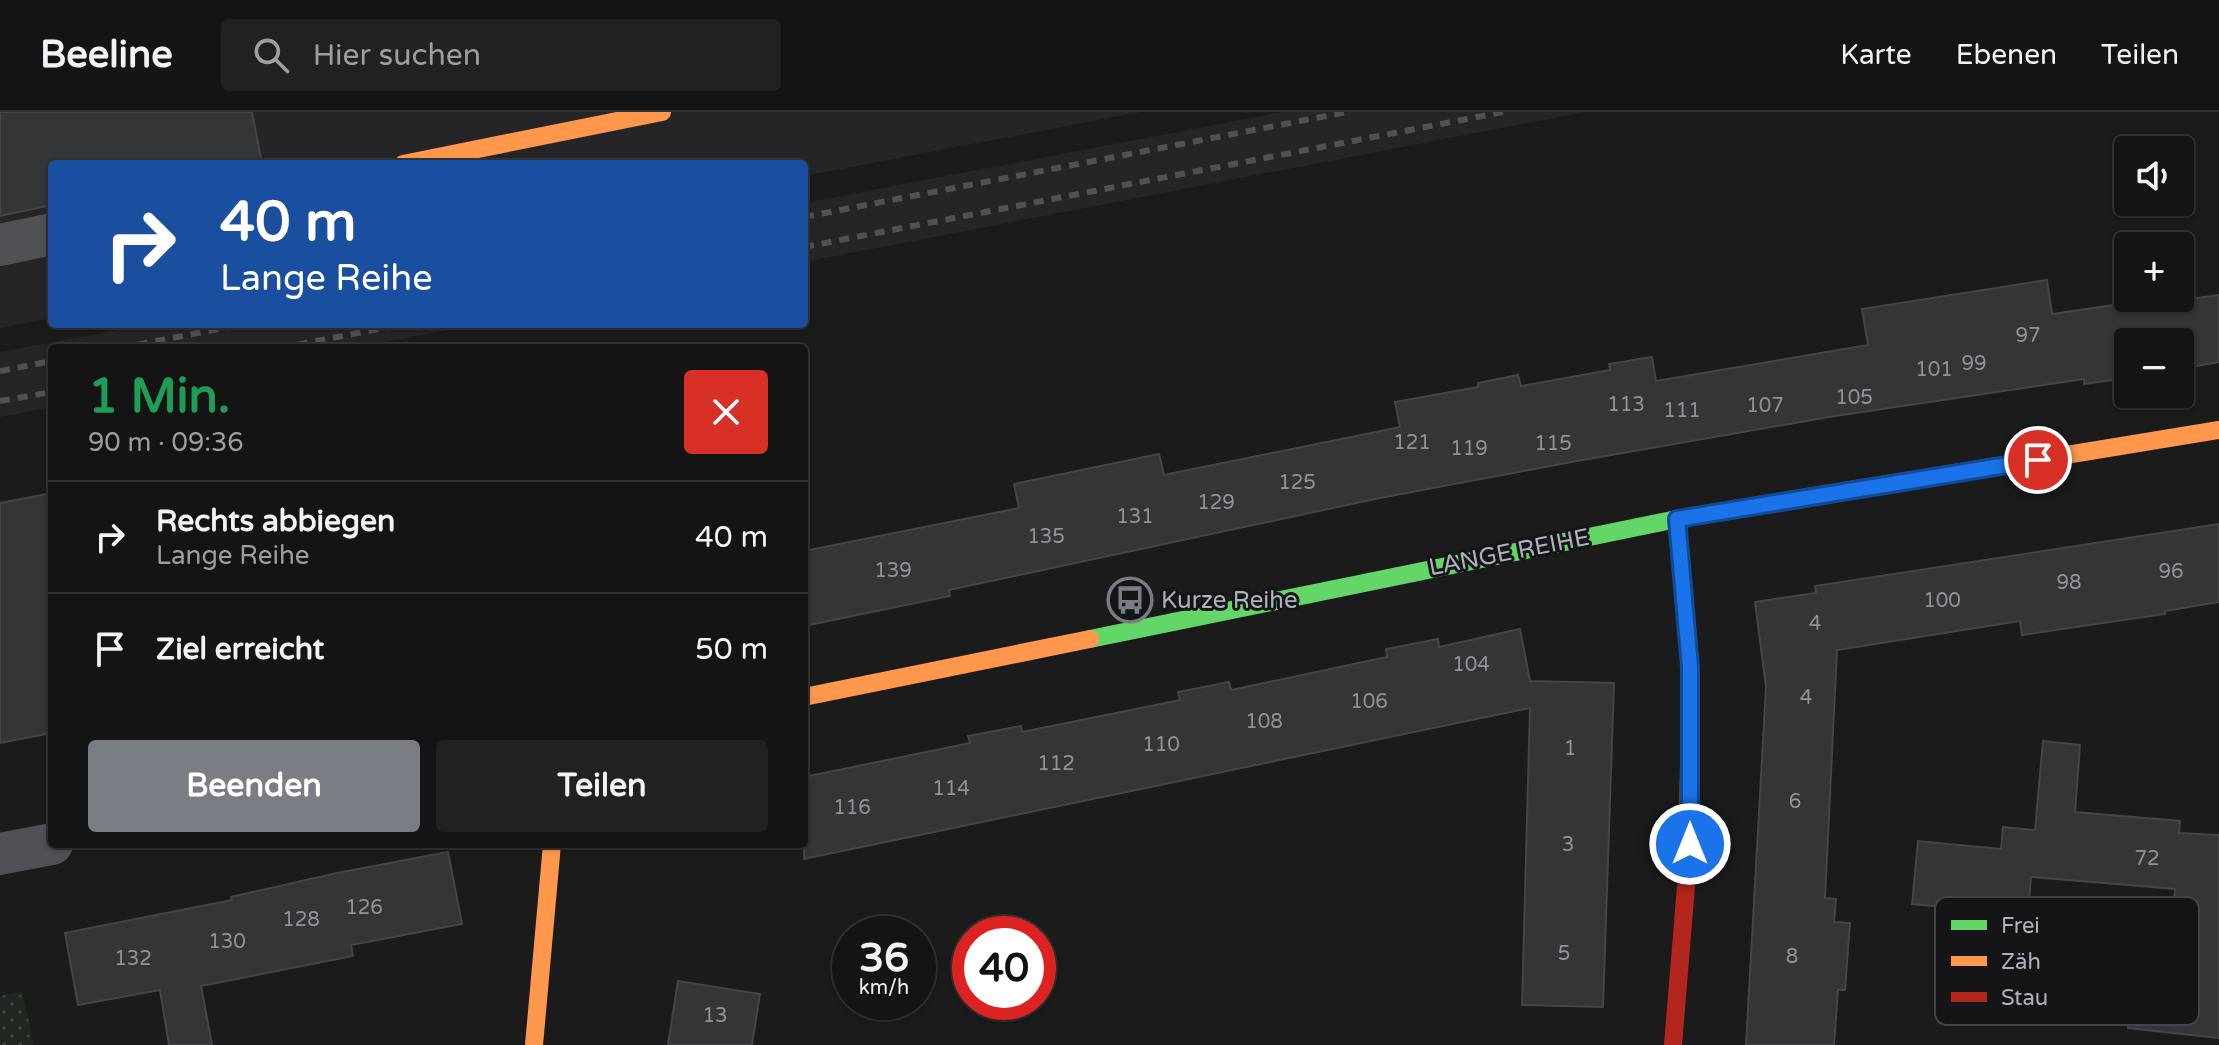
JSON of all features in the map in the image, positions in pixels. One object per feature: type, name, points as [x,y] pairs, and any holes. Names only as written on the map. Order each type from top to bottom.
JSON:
[{"type":"street","points":[[423,160],[662,112]]},
{"type":"street","points":[[0,245],[48,235]]},
{"type":"street","name":"LANGE REIHE","points":[[808,696],[1677,519],[2219,430]]},
{"type":"street","points":[[1673,1045],[1690,844],[1690,667],[1677,519]]},
{"type":"street","points":[[0,854],[48,845]]},
{"type":"street","points":[[534,1045],[552,848]]},
{"type":"shaded area","points":[[0,112],[1141,112],[808,175],[808,160],[48,160],[48,319],[0,328]]},
{"type":"shaded area","points":[[1282,112],[1585,112],[808,261],[808,202]]},
{"type":"shaded area","points":[[129,328],[458,328],[375,344],[48,344],[48,408],[0,417],[0,352]]},
{"type":"shaded area","points":[[22,991],[34,1045],[0,1045],[0,996]]},
{"type":"building","points":[[0,112],[252,112],[261,160],[48,160],[48,206],[0,216]]},
{"type":"building","points":[[2047,280],[2052,314],[2114,305],[2114,312],[2194,312],[2194,298],[2219,295],[2219,362],[2194,366],[2194,328],[2114,328],[2114,380],[2084,384],[2084,379],[1835,416],[1577,461],[1380,498],[949,590],[950,596],[808,625],[808,550],[1019,508],[1014,484],[1159,454],[1164,475],[1400,427],[1395,402],[1478,387],[1478,383],[1518,375],[1521,386],[1610,370],[1609,364],[1652,357],[1656,381],[1868,345],[1862,309]]},
{"type":"building","points":[[48,494],[48,734],[0,743],[0,503]]},
{"type":"building","points":[[2219,524],[2219,602],[2165,611],[2165,614],[2022,635],[2020,621],[1837,650],[1825,898],[1836,899],[1834,922],[1850,923],[1845,990],[1838,990],[1834,1045],[1746,1045],[1766,687],[1755,602],[1816,593],[1815,586]]},
{"type":"building","points":[[1520,629],[1530,681],[1614,683],[1603,1007],[1522,1005],[1530,708],[804,859],[804,848],[808,848],[808,776],[970,743],[968,736],[1021,726],[1022,732],[1180,700],[1178,692],[1229,682],[1231,690],[1387,657],[1386,649],[1438,639],[1439,647]]},
{"type":"building","points":[[2043,741],[2080,745],[2075,812],[2180,821],[2179,833],[2219,835],[2219,1038],[2128,1028],[2128,1025],[2199,1025],[2199,897],[2174,897],[2175,889],[2031,877],[2029,897],[1935,897],[1935,906],[1912,904],[1918,841],[2001,849],[2003,827],[2035,830]]},
{"type":"building","points":[[448,852],[462,924],[351,945],[353,956],[201,986],[212,1045],[169,1045],[160,990],[78,1005],[65,933],[232,900],[231,897],[337,873]]},
{"type":"building","points":[[678,981],[760,994],[752,1045],[668,1045]]},
{"type":"railway","points":[[808,216],[1347,112]]},
{"type":"railway","points":[[808,246],[1503,112]]},
{"type":"railway","points":[[141,344],[224,328]]},
{"type":"railway","points":[[301,344],[384,328]]},
{"type":"railway","points":[[0,371],[48,362]]},
{"type":"railway","points":[[0,401],[48,393]]},
{"type":"traffic: fast","points":[[1090,639],[1677,519],[1809,497]]},
{"type":"traffic: slow","points":[[423,160],[662,112]]},
{"type":"traffic: slow","points":[[1809,497],[2219,430]]},
{"type":"traffic: slow","points":[[1677,519],[1690,667],[1688,862]]},
{"type":"traffic: slow","points":[[808,696],[1090,639]]},
{"type":"traffic: slow","points":[[534,1045],[552,848]]},
{"type":"traffic: jam","points":[[1673,1045],[1688,862]]},
{"type":"place","name":"Kurze Reihe","points":[[1130,600]]},
{"type":"route","points":[[1690,844],[1690,667],[1677,519],[2038,460]]}]
